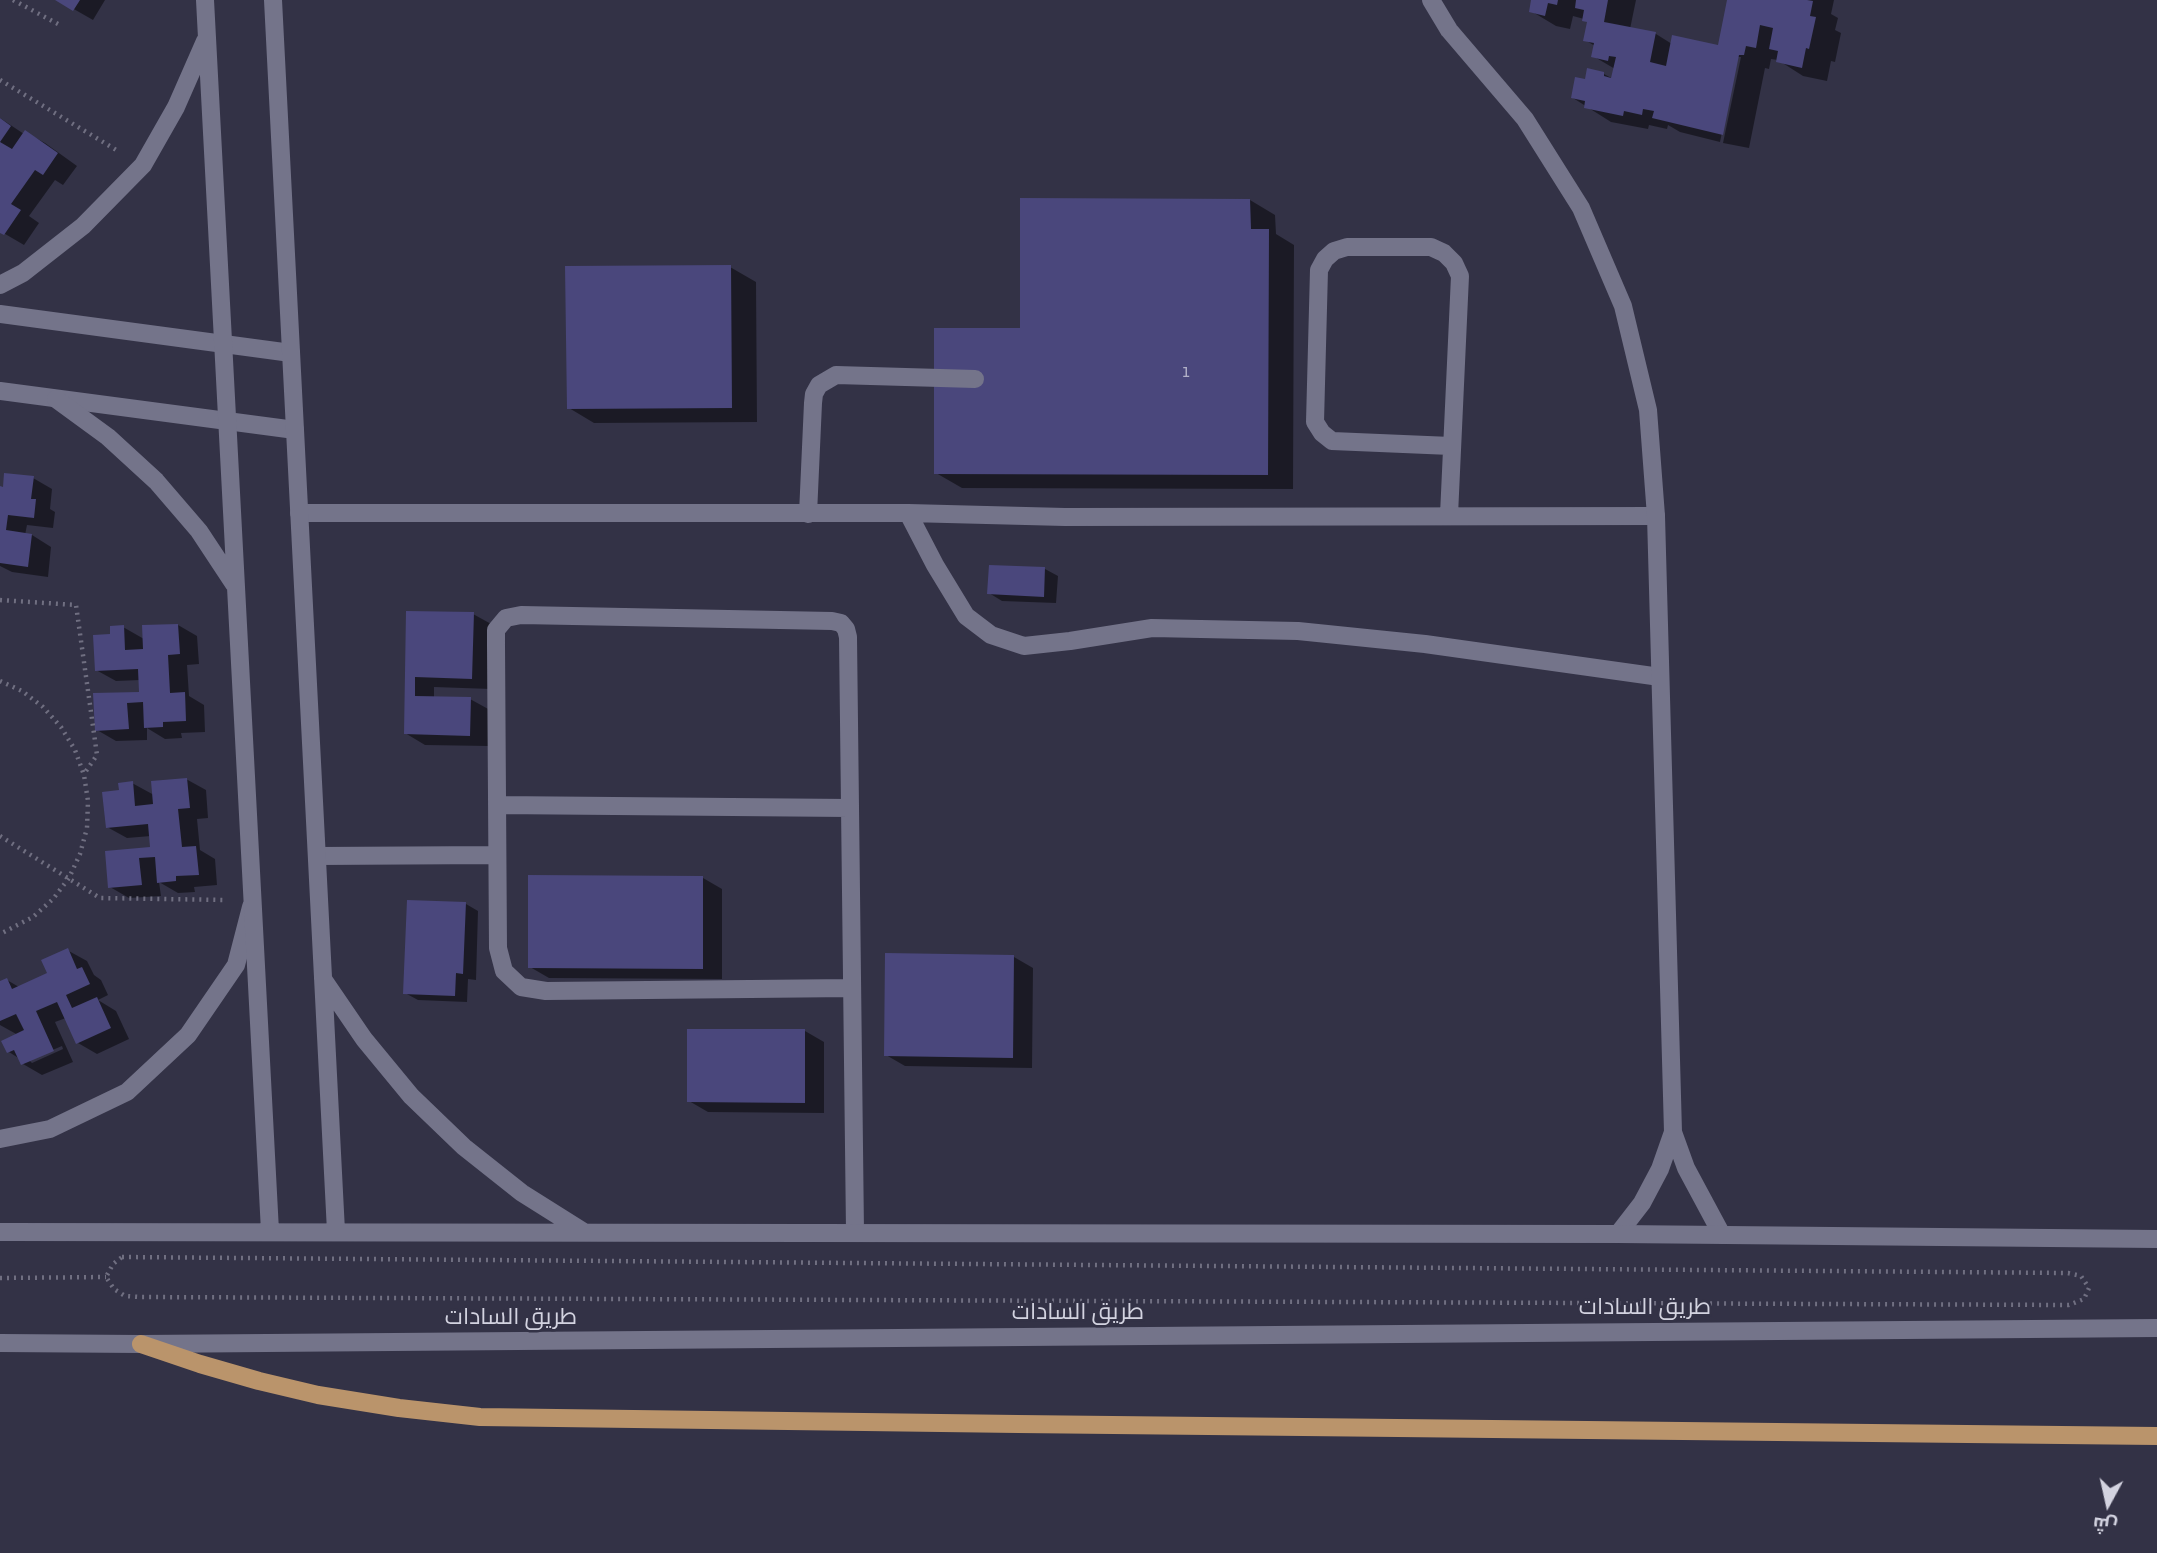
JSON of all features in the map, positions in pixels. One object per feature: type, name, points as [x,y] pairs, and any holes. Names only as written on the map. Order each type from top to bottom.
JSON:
[{"type":"main road","points":[[141,1344],[223,1371],[318,1395],[480,1417],[2157,1436]]},
{"type":"street","points":[[205,0],[270,1231]]},
{"type":"street","points":[[273,0],[335,1231]]},
{"type":"street","points":[[1431,0],[1449,30],[1525,119],[1581,208],[1623,306],[1642,384],[1648,410],[1656,516],[1673,1132],[1686,1168],[1722,1235]]},
{"type":"street","points":[[0,285],[23,272],[83,226],[143,165],[176,107],[207,38]]},
{"type":"street","points":[[1449,515],[1460,276],[1454,263],[1444,253],[1431,247],[1347,247],[1334,251],[1325,259],[1319,270],[1315,422],[1321,433],[1332,441],[1345,443],[1451,446]]},
{"type":"street","points":[[0,314],[291,353]]},
{"type":"street","points":[[808,514],[813,403],[819,385],[836,375],[975,379]]},
{"type":"street","points":[[0,391],[295,430]]},
{"type":"street","points":[[56,399],[108,437],[156,481],[199,531],[235,585]]},
{"type":"street","points":[[299,513],[908,513],[1065,517],[1656,516]]},
{"type":"street","points":[[908,513],[934,565],[966,616],[991,635],[1024,646],[1152,628],[1298,631],[1425,644],[1660,677]]},
{"type":"street","points":[[852,988],[546,991],[522,987],[504,971],[498,948],[496,630],[506,618],[521,615],[819,620],[841,623],[846,629],[848,636],[855,1233]]},
{"type":"street","points":[[497,805],[849,808]]},
{"type":"street","points":[[317,856],[497,855]]},
{"type":"street","points":[[0,1139],[50,1129],[127,1092],[188,1035],[236,965],[253,900]]},
{"type":"street","points":[[323,979],[364,1039],[404,1087],[464,1147],[522,1192],[584,1232]]},
{"type":"street","points":[[1618,1234],[1642,1203],[1660,1169],[1673,1132]]},
{"type":"street","points":[[0,1232],[1618,1234],[2157,1240]]},
{"type":"street","name":"طريق السادات","points":[[0,1343],[2157,1328]]},
{"type":"path","points":[[13,0],[58,24]]},
{"type":"path","points":[[0,80],[143,165]]},
{"type":"path","points":[[0,600],[76,605],[97,755],[84,775]]},
{"type":"path","points":[[0,681],[22,691],[61,727],[75,750],[84,775],[88,801],[87,828],[80,854],[69,877],[53,899],[33,917],[0,934]]},
{"type":"path","points":[[0,836],[100,898],[253,900]]},
{"type":"path","points":[[122,1257],[151,1257],[2068,1273],[2081,1276],[2089,1288],[2084,1299],[2069,1305],[139,1297],[125,1296],[114,1289],[106,1277],[113,1264],[122,1257]]},
{"type":"path","points":[[0,1278],[106,1277]]},
{"type":"building","points":[[55,0],[80,0],[73,11]]},
{"type":"building","points":[[1531,0],[1558,0],[1557,5],[1548,3],[1545,16],[1529,12]]},
{"type":"building","points":[[1576,0],[1608,0],[1604,22],[1656,32],[1650,62],[1666,66],[1672,35],[1718,45],[1727,0],[1813,1],[1810,16],[1816,17],[1802,68],[1776,62],[1778,51],[1769,49],[1773,28],[1760,25],[1756,48],[1746,46],[1744,55],[1739,55],[1723,135],[1652,118],[1654,111],[1643,109],[1642,115],[1624,111],[1623,116],[1584,108],[1585,101],[1571,98],[1575,77],[1585,79],[1587,68],[1604,72],[1604,76],[1611,78],[1616,57],[1609,56],[1608,61],[1591,57],[1594,43],[1583,41],[1587,22],[1582,21],[1584,10],[1575,8]]},
{"type":"building","points":[[0,118],[11,126],[0,142]]},
{"type":"building","points":[[25,130],[58,153],[43,175],[35,170],[11,204],[21,210],[4,235],[0,233],[0,142],[12,149]]},
{"type":"building","points":[[1020,198],[1250,199],[1251,229],[1269,229],[1268,475],[934,474],[934,328],[1020,328]]},
{"type":"building","points":[[731,265],[732,408],[567,409],[565,266]]},
{"type":"building","points":[[4,473],[34,476],[31,499],[36,499],[34,518],[8,515],[6,530],[32,534],[28,567],[0,563],[0,486],[3,487]]},
{"type":"building","points":[[989,565],[1045,567],[1044,597],[987,594]]},
{"type":"building","points":[[406,611],[474,612],[472,679],[415,677],[415,696],[471,697],[470,736],[404,734]]},
{"type":"building","points":[[178,624],[180,654],[168,655],[170,693],[185,692],[186,721],[163,722],[163,727],[144,728],[143,702],[127,703],[129,729],[95,731],[93,693],[139,692],[138,669],[95,671],[93,635],[110,634],[110,626],[124,625],[125,650],[143,649],[142,625]]},
{"type":"building","points":[[187,778],[190,808],[178,809],[182,847],[196,846],[199,875],[176,876],[176,881],[157,883],[155,857],[139,858],[142,885],[108,888],[105,851],[150,847],[148,824],[106,828],[102,792],[119,790],[118,783],[133,781],[135,806],[153,804],[151,781]]},
{"type":"building","points":[[528,875],[703,876],[703,969],[528,968]]},
{"type":"building","points":[[407,900],[466,902],[463,974],[456,973],[455,996],[403,994]]},
{"type":"building","points":[[68,948],[77,969],[82,967],[90,984],[66,995],[72,1008],[97,997],[111,1028],[76,1044],[57,1002],[36,1011],[54,1051],[21,1065],[14,1050],[7,1053],[1,1041],[24,1030],[16,1014],[0,1021],[0,981],[7,978],[12,989],[47,973],[41,960]]},
{"type":"building","points":[[885,953],[1014,955],[1013,1058],[884,1056]]},
{"type":"building","points":[[687,1029],[805,1029],[805,1103],[687,1102]]}]
